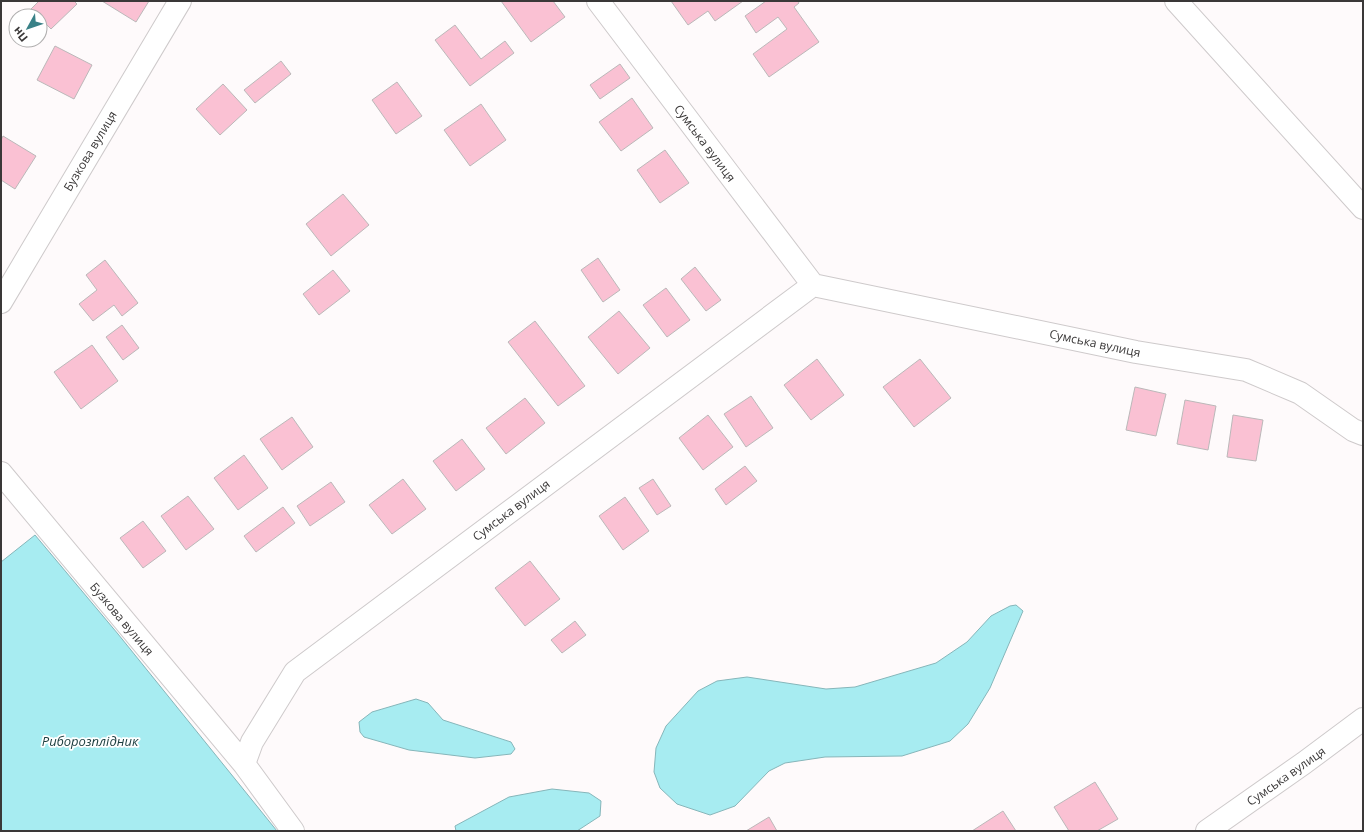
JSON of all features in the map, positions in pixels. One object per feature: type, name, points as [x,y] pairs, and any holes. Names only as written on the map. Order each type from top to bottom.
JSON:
[{"type":"street","name":"Бузкова вулиця","points":[[1,302],[180,1]]},
{"type":"street","name":"Сумська вулиця","points":[[598,1],[813,285],[1136,352],[1246,370],[1300,393],[1353,430],[1363,434]]},
{"type":"street","points":[[1176,1],[1363,208]]},
{"type":"street","name":"Сумська вулиця","points":[[244,764],[252,742],[295,672],[813,285]]},
{"type":"street","name":"Бузкова вулиця","points":[[1,473],[244,764],[293,831]]},
{"type":"street","name":"Сумська вулиця","points":[[1207,831],[1304,763],[1363,719]]},
{"type":"water","name":"Риборозплідник","points":[[35,535],[118,634],[277,831],[1,831],[1,562]]},
{"type":"water","points":[[1016,605],[1023,611],[990,688],[968,724],[950,741],[902,756],[825,757],[785,763],[769,771],[735,806],[710,815],[677,804],[660,788],[654,772],[656,748],[666,726],[698,691],[717,681],[747,677],[826,689],[855,687],[936,663],[967,642],[991,616],[1010,606]]},
{"type":"water","points":[[416,699],[428,703],[443,720],[511,742],[515,749],[511,754],[475,758],[409,750],[364,737],[360,732],[359,722],[372,712]]},
{"type":"water","points":[[552,789],[589,793],[601,801],[600,816],[577,831],[456,831],[455,826],[509,797]]},
{"type":"building","points":[[39,1],[74,1],[77,4],[51,29],[48,26],[48,8],[32,8]]},
{"type":"building","points":[[102,1],[149,1],[136,22]]},
{"type":"building","points":[[501,1],[553,1],[565,17],[531,42]]},
{"type":"building","points":[[671,1],[743,1],[715,21],[708,11],[688,25]]},
{"type":"building","points":[[766,1],[798,1],[799,3],[794,7],[819,42],[769,77],[753,54],[787,29],[778,17],[756,33],[745,16]]},
{"type":"building","points":[[455,25],[481,59],[505,41],[514,53],[470,86],[435,40]]},
{"type":"building","points":[[55,46],[92,65],[74,99],[37,80]]},
{"type":"building","points":[[281,61],[291,74],[255,103],[244,90]]},
{"type":"building","points":[[620,64],[630,78],[600,99],[590,85]]},
{"type":"building","points":[[397,82],[422,116],[396,134],[372,100]]},
{"type":"building","points":[[223,84],[247,110],[220,135],[196,109]]},
{"type":"building","points":[[632,98],[653,128],[621,151],[599,122]]},
{"type":"building","points":[[481,104],[506,140],[470,166],[444,130]]},
{"type":"building","points":[[3,136],[36,156],[15,189],[1,180],[1,140]]},
{"type":"building","points":[[665,150],[689,183],[660,203],[637,170]]},
{"type":"building","points":[[343,194],[369,225],[331,256],[306,224]]},
{"type":"building","points":[[598,258],[620,290],[603,302],[581,270]]},
{"type":"building","points":[[105,260],[138,303],[122,316],[114,305],[93,321],[79,304],[97,290],[86,275]]},
{"type":"building","points":[[695,267],[721,300],[706,311],[681,279]]},
{"type":"building","points":[[333,270],[350,291],[319,315],[303,294]]},
{"type":"building","points":[[666,288],[690,320],[667,337],[643,305]]},
{"type":"building","points":[[619,311],[650,348],[618,374],[588,337]]},
{"type":"building","points":[[535,321],[585,386],[558,406],[508,342]]},
{"type":"building","points":[[122,325],[139,348],[123,360],[106,337]]},
{"type":"building","points":[[92,345],[118,381],[81,409],[54,372]]},
{"type":"building","points":[[817,359],[844,395],[811,420],[784,385]]},
{"type":"building","points":[[920,359],[951,398],[914,427],[883,387]]},
{"type":"building","points":[[1135,387],[1166,394],[1156,436],[1126,430]]},
{"type":"building","points":[[751,396],[773,428],[746,447],[724,414]]},
{"type":"building","points":[[525,398],[545,423],[506,454],[486,428]]},
{"type":"building","points":[[1185,400],[1216,406],[1208,450],[1177,444]]},
{"type":"building","points":[[708,415],[733,447],[703,470],[679,438]]},
{"type":"building","points":[[1233,415],[1263,420],[1256,461],[1227,457]]},
{"type":"building","points":[[292,417],[313,447],[282,470],[260,439]]},
{"type":"building","points":[[462,439],[485,469],[456,491],[433,461]]},
{"type":"building","points":[[244,455],[268,488],[238,510],[214,478]]},
{"type":"building","points":[[745,466],[757,481],[726,505],[715,489]]},
{"type":"building","points":[[403,479],[426,509],[392,534],[369,505]]},
{"type":"building","points":[[653,479],[671,506],[657,515],[639,488]]},
{"type":"building","points":[[331,482],[345,502],[310,526],[297,506]]},
{"type":"building","points":[[188,496],[214,529],[186,550],[161,516]]},
{"type":"building","points":[[625,497],[649,531],[623,550],[599,516]]},
{"type":"building","points":[[283,507],[295,523],[256,552],[244,536]]},
{"type":"building","points":[[143,521],[166,551],[143,568],[120,538]]},
{"type":"building","points":[[530,561],[560,599],[525,626],[495,588]]},
{"type":"building","points":[[575,621],[586,635],[562,653],[551,640]]},
{"type":"building","points":[[1095,782],[1118,819],[1097,831],[1069,831],[1054,807]]},
{"type":"building","points":[[1003,811],[1016,831],[972,831]]},
{"type":"building","points":[[769,817],[777,831],[746,831]]}]
